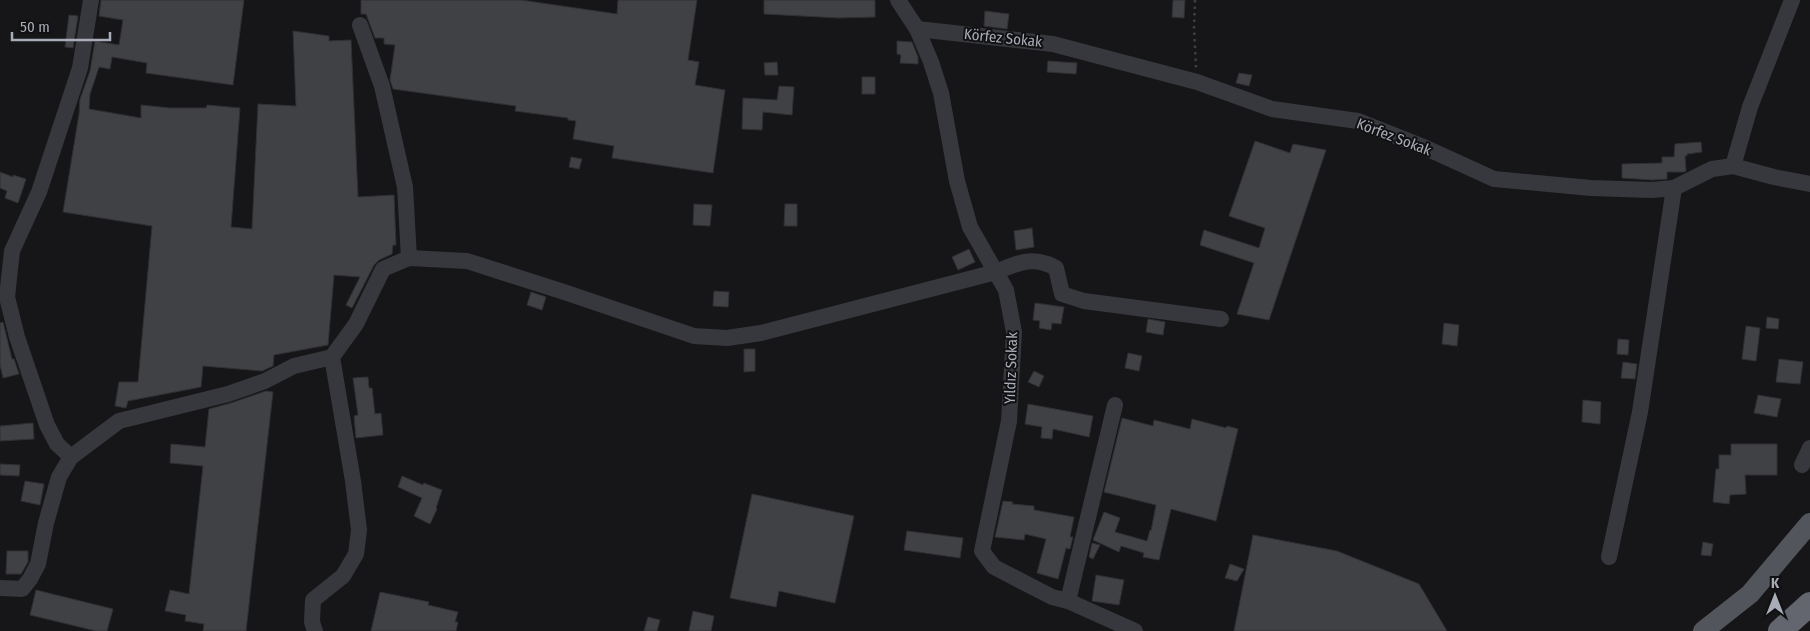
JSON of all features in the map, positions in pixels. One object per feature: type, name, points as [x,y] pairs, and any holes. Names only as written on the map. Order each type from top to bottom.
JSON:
[{"type":"highway","points":[[1780,631],[1810,604]]},
{"type":"main road","points":[[1704,631],[1750,594],[1810,523]]},
{"type":"street","points":[[71,457],[58,444],[47,425],[7,297],[12,251],[39,192],[80,68],[91,0]]},
{"type":"street","name":"Yıldız Sokak","points":[[898,0],[917,28],[931,62],[941,93],[957,181],[970,227],[1006,290],[1014,332],[1009,422],[982,551],[994,567],[1052,597],[1135,631]]},
{"type":"street","points":[[1733,166],[1750,107],[1792,0]]},
{"type":"street","points":[[360,25],[382,86],[405,188],[409,258]]},
{"type":"street","name":"Körfez Sokak","points":[[917,28],[1053,44],[1197,82],[1272,109],[1358,121],[1494,178],[1591,188],[1652,190],[1674,188],[1712,168],[1733,166],[1810,184]]},
{"type":"street","points":[[1609,557],[1640,412],[1674,188]]},
{"type":"street","points":[[0,588],[22,589],[30,579],[38,564],[46,523],[59,477],[71,457],[119,421],[228,394],[265,381],[294,366],[332,358],[356,324],[384,269],[409,258],[467,262],[564,292],[694,336],[727,338],[761,333],[996,272],[1024,260],[1046,262],[1056,268],[1062,294],[1084,301],[1221,319]]},
{"type":"street","points":[[315,631],[312,622],[313,600],[343,576],[356,554],[359,530],[353,481],[332,358]]},
{"type":"street","points":[[1068,602],[1115,405]]},
{"type":"street","points":[[1802,465],[1810,448]]},
{"type":"path","points":[[1195,0],[1194,27],[1197,82]]},
{"type":"building","points":[[101,0],[244,0],[233,85],[146,73],[147,63],[112,57],[110,69],[99,67],[90,94],[89,109],[141,118],[141,105],[170,108],[206,108],[207,105],[240,108],[231,227],[252,229],[258,104],[296,106],[293,31],[329,36],[329,41],[351,40],[358,197],[394,195],[396,245],[393,245],[392,254],[379,260],[374,265],[352,308],[346,305],[360,277],[334,275],[328,345],[274,355],[273,366],[262,371],[203,366],[201,387],[128,401],[126,408],[115,406],[119,382],[138,382],[152,226],[63,212],[80,99],[90,71],[95,41],[119,45],[123,20],[99,16]]},
{"type":"building","points":[[361,0],[521,0],[617,14],[618,0],[697,0],[688,60],[699,62],[695,85],[725,90],[713,173],[612,158],[614,146],[573,139],[576,121],[568,120],[568,118],[515,111],[516,106],[393,89],[390,80],[395,45],[384,44],[384,38],[375,38],[366,14],[361,14]]},
{"type":"building","points":[[764,0],[875,0],[875,17],[839,18],[764,14]]},
{"type":"building","points":[[1173,0],[1185,0],[1184,18],[1172,17]]},
{"type":"building","points":[[985,11],[1009,14],[1007,29],[984,26]]},
{"type":"building","points":[[69,15],[78,16],[73,48],[65,47]]},
{"type":"building","points":[[897,41],[912,42],[918,57],[918,64],[900,63],[901,55],[897,54]]},
{"type":"building","points":[[1048,61],[1077,63],[1076,74],[1047,72]]},
{"type":"building","points":[[777,62],[778,75],[765,75],[764,63]]},
{"type":"building","points":[[1239,73],[1252,75],[1249,86],[1236,83]]},
{"type":"building","points":[[862,77],[875,77],[875,94],[862,94]]},
{"type":"building","points":[[779,86],[794,87],[792,115],[763,112],[762,130],[742,129],[743,98],[777,100]]},
{"type":"building","points":[[1255,141],[1290,153],[1293,144],[1326,150],[1269,320],[1237,314],[1254,263],[1200,245],[1204,230],[1259,248],[1265,228],[1229,216]]},
{"type":"building","points":[[1701,142],[1702,152],[1685,156],[1686,171],[1684,172],[1667,172],[1667,179],[1622,178],[1622,164],[1662,163],[1662,157],[1674,157],[1675,144]]},
{"type":"building","points":[[571,157],[582,159],[579,169],[569,167]]},
{"type":"building","points":[[0,172],[26,179],[18,203],[5,198],[7,191],[0,188]]},
{"type":"building","points":[[694,204],[712,205],[710,226],[693,225]]},
{"type":"building","points":[[785,204],[797,204],[797,226],[784,226]]},
{"type":"building","points":[[1032,228],[1034,247],[1016,250],[1014,231]]},
{"type":"building","points":[[969,249],[975,262],[958,270],[952,257]]},
{"type":"building","points":[[714,291],[729,292],[728,307],[713,306]]},
{"type":"building","points":[[531,292],[546,297],[542,310],[527,305]]},
{"type":"building","points":[[1035,303],[1064,307],[1061,324],[1052,323],[1051,330],[1039,328],[1040,321],[1033,320]]},
{"type":"building","points":[[1767,317],[1779,319],[1778,329],[1766,328]]},
{"type":"building","points":[[1148,319],[1165,322],[1163,335],[1146,332]]},
{"type":"building","points":[[3,322],[12,359],[14,359],[19,374],[3,378],[0,365],[0,323]]},
{"type":"building","points":[[1444,323],[1459,325],[1457,346],[1442,344]]},
{"type":"building","points":[[1746,326],[1760,328],[1756,361],[1742,359]]},
{"type":"building","points":[[1618,339],[1629,340],[1628,355],[1617,354]]},
{"type":"building","points":[[744,349],[755,349],[755,371],[744,372]]},
{"type":"building","points":[[1128,353],[1142,356],[1139,371],[1125,368]]},
{"type":"building","points":[[1779,359],[1803,362],[1800,384],[1776,382]]},
{"type":"building","points":[[1623,362],[1637,364],[1635,379],[1621,378]]},
{"type":"building","points":[[1034,371],[1044,376],[1039,387],[1028,382]]},
{"type":"building","points":[[368,377],[369,388],[372,388],[375,414],[381,413],[383,435],[356,438],[354,416],[358,415],[353,378]]},
{"type":"building","points":[[266,391],[273,392],[246,631],[203,631],[204,624],[185,621],[186,615],[165,611],[170,590],[189,594],[203,466],[170,463],[171,444],[205,447],[209,409]]},
{"type":"building","points":[[1758,395],[1781,399],[1777,417],[1754,413]]},
{"type":"building","points":[[1583,400],[1601,402],[1600,424],[1582,422]]},
{"type":"building","points":[[1028,404],[1093,416],[1089,437],[1053,429],[1052,439],[1041,438],[1042,427],[1025,424]]},
{"type":"building","points":[[1122,418],[1153,426],[1154,420],[1190,429],[1192,419],[1226,428],[1227,426],[1238,429],[1216,521],[1171,509],[1159,560],[1143,557],[1144,553],[1121,546],[1119,552],[1093,540],[1104,512],[1120,518],[1115,532],[1147,541],[1151,531],[1156,505],[1104,492]]},
{"type":"building","points":[[33,423],[34,439],[0,441],[0,426]]},
{"type":"building","points":[[1731,444],[1777,444],[1777,475],[1745,475],[1746,494],[1730,495],[1729,504],[1713,502],[1716,469],[1719,469],[1719,455],[1731,455]]},
{"type":"building","points":[[0,464],[20,465],[19,476],[0,475]]},
{"type":"building","points":[[402,476],[423,485],[424,483],[442,490],[437,509],[430,524],[414,516],[422,498],[398,487]]},
{"type":"building","points":[[25,481],[44,484],[40,505],[21,501]]},
{"type":"building","points":[[752,494],[854,516],[835,603],[779,591],[776,607],[730,598]]},
{"type":"building","points":[[1003,501],[1013,502],[1012,504],[1034,506],[1034,510],[1074,517],[1070,549],[1066,548],[1058,579],[1037,573],[1046,539],[1025,534],[1024,540],[995,537]]},
{"type":"building","points":[[907,531],[963,538],[960,558],[904,550]]},
{"type":"building","points":[[1253,535],[1337,551],[1419,584],[1447,631],[1234,631]]},
{"type":"building","points":[[1703,542],[1713,544],[1711,556],[1701,555]]},
{"type":"building","points":[[1092,543],[1100,545],[1093,559],[1089,557]]},
{"type":"building","points":[[7,551],[28,551],[28,562],[21,574],[6,574]]},
{"type":"building","points":[[1230,564],[1244,569],[1237,581],[1225,578]]},
{"type":"building","points":[[1096,575],[1124,580],[1119,605],[1092,601]]},
{"type":"building","points":[[36,590],[113,609],[107,631],[96,631],[30,615]]},
{"type":"building","points":[[380,592],[429,602],[428,605],[458,612],[455,622],[458,622],[456,631],[371,631]]},
{"type":"building","points":[[693,611],[714,616],[711,631],[689,631]]},
{"type":"building","points":[[648,617],[660,620],[657,631],[644,631]]}]
